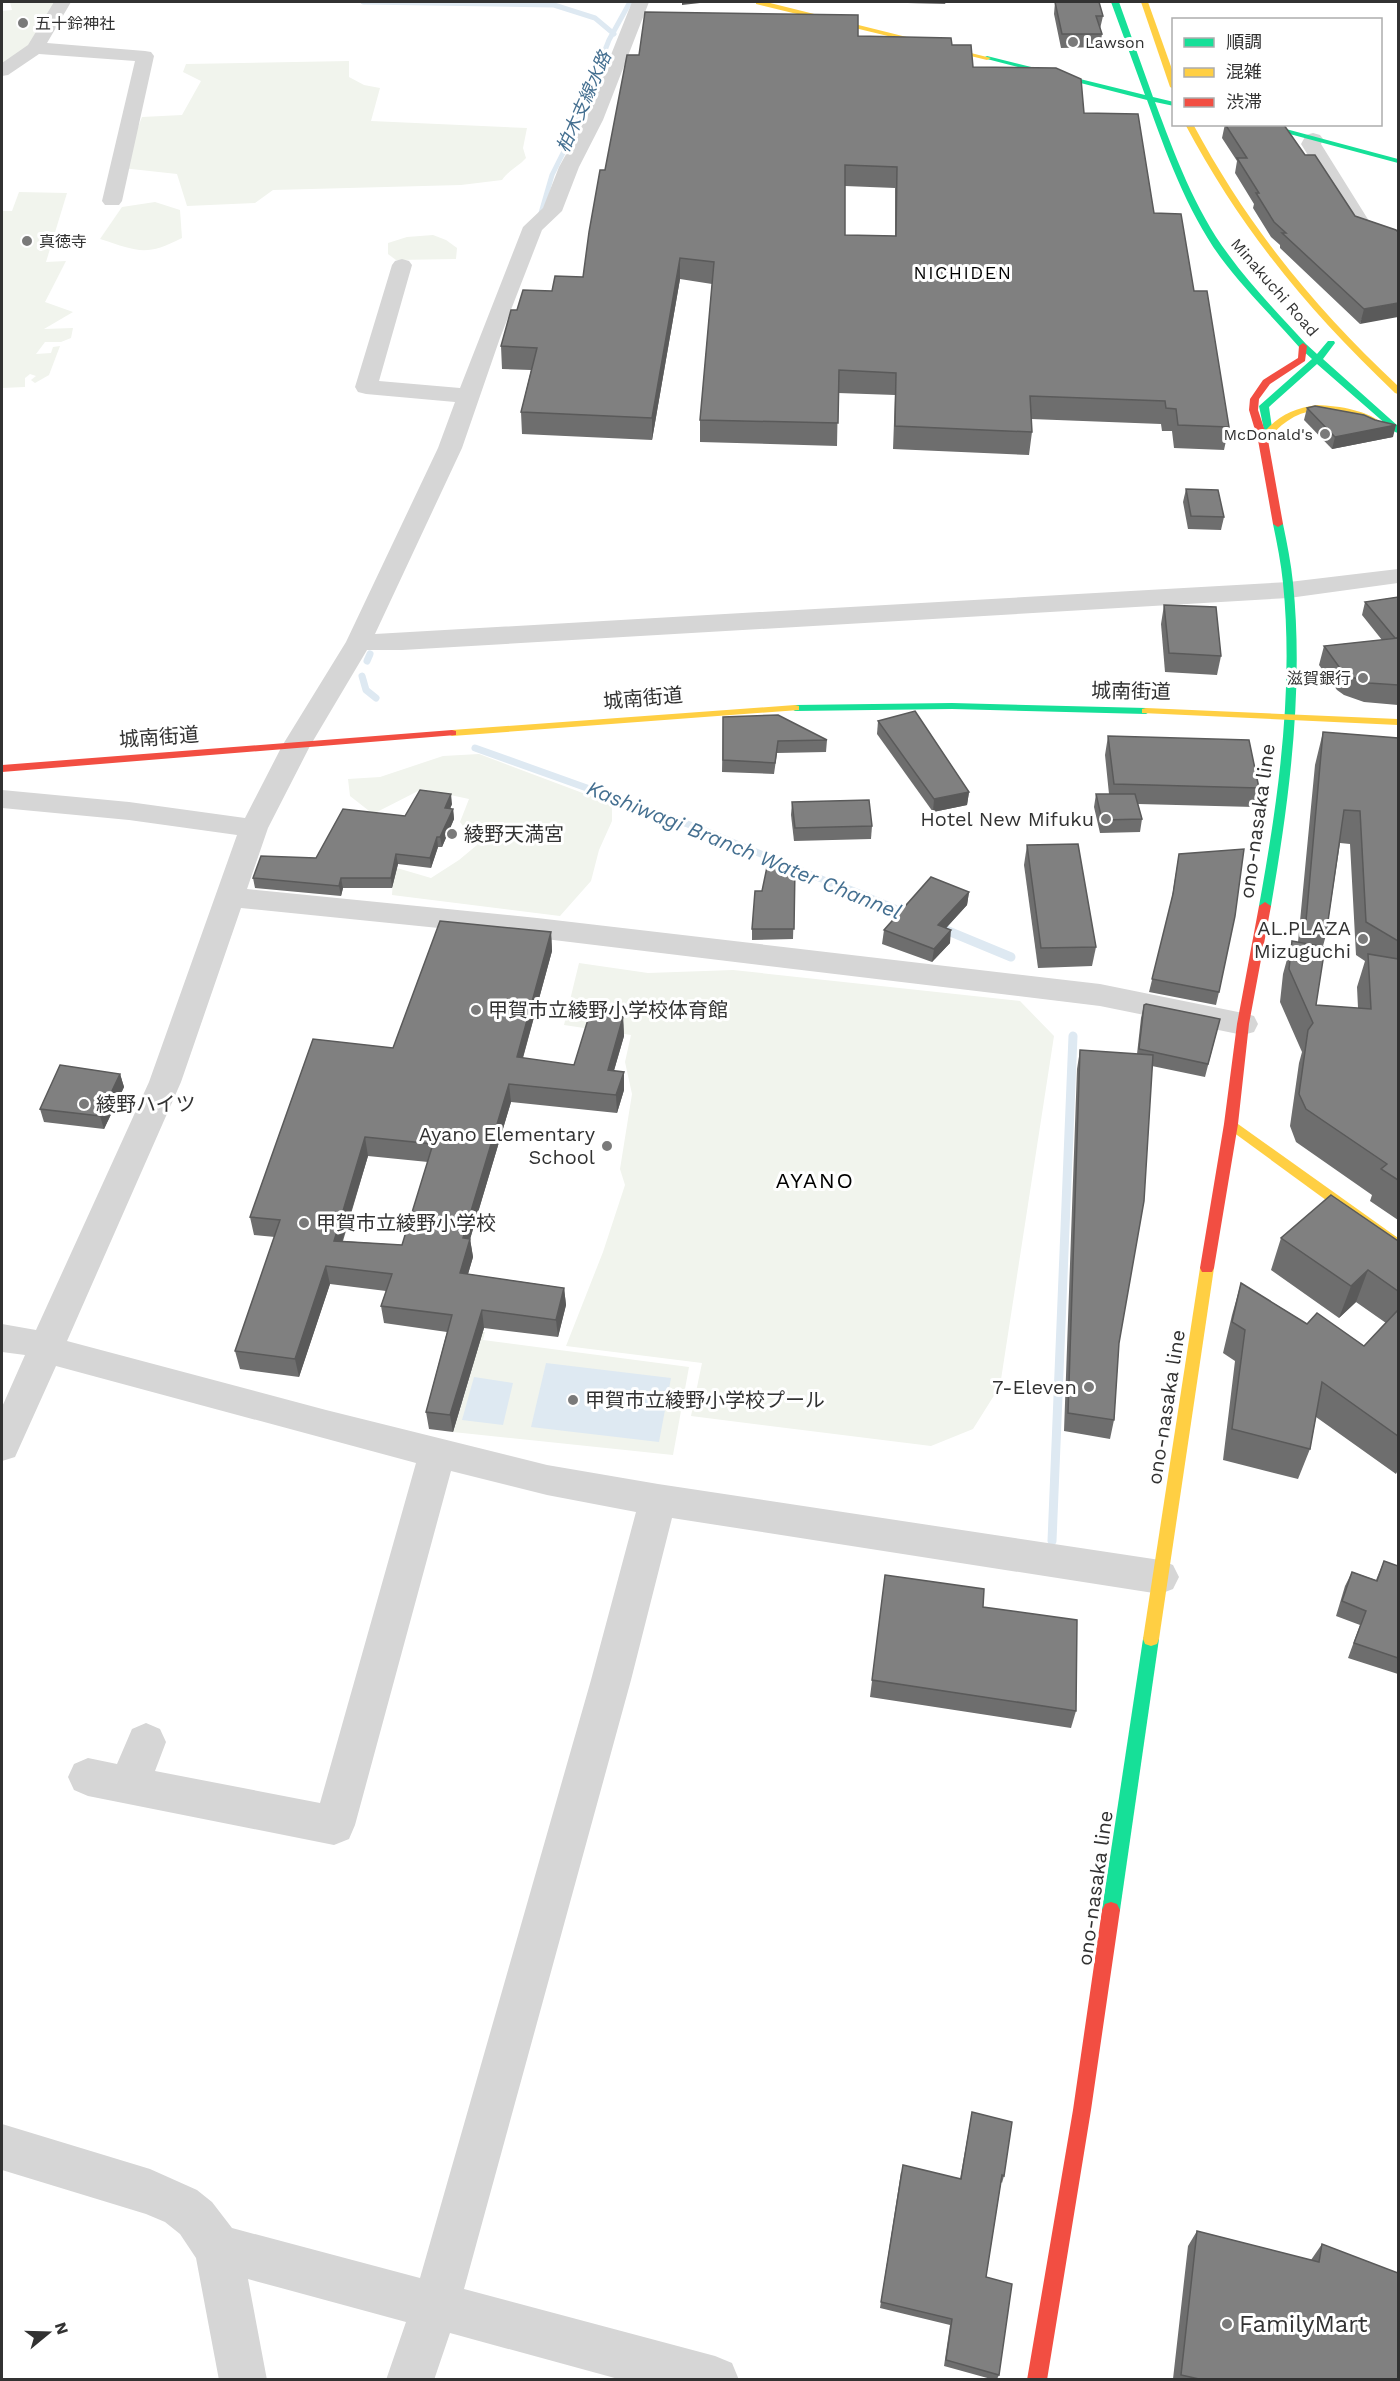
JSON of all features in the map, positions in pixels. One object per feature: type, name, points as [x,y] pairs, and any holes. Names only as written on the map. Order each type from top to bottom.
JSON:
[{"type":"main road","points":[[759,2],[1172,104]]},
{"type":"main road","name":"Minakuchi Road","points":[[1115,2],[1149,98],[1203,223],[1225,257],[1303,346],[1398,430]]},
{"type":"main road","points":[[1144,2],[1172,84]]},
{"type":"main road","name":"Minakuchi Road","points":[[1190,126],[1216,177],[1249,230],[1275,265],[1334,330],[1398,391]]},
{"type":"main road","points":[[1264,126],[1398,161]]},
{"type":"main road","points":[[1249,230],[1246,235],[1258,257],[1290,296],[1330,338],[1330,346],[1263,406],[1265,434]]},
{"type":"main road","points":[[1265,434],[1257,428],[1253,406],[1255,392],[1302,358],[1303,346]]},
{"type":"main road","points":[[1265,434],[1275,420],[1288,413],[1322,408],[1360,415],[1376,423],[1398,440]]},
{"type":"main road","name":"ono-nasaka line","points":[[1037,2379],[1082,2110],[1160,1577],[1231,1124],[1243,1024],[1274,860],[1288,753],[1289,591],[1265,434]]},
{"type":"main road","name":"城南街道","points":[[2,769],[776,708],[952,706],[1290,714],[1398,722]]},
{"type":"main road","points":[[1231,1124],[1398,1245]]},
{"type":"street","points":[[2,71],[35,48],[62,2]]},
{"type":"street","points":[[2,1446],[165,1082],[254,828],[296,746],[359,642],[450,448],[533,227],[552,211],[569,167],[594,120],[640,2]]},
{"type":"street","points":[[35,48],[145,56],[112,201]]},
{"type":"street","points":[[1314,139],[1311,144],[1361,225],[1398,238]]},
{"type":"street","points":[[402,265],[366,387],[469,396]]},
{"type":"street","points":[[359,642],[414,641],[1289,591],[1398,576]]},
{"type":"street","points":[[4,805],[129,811],[254,828]]},
{"type":"street","points":[[231,897],[537,927],[1089,994],[1243,1024]]},
{"type":"street","points":[[2,1338],[27,1341],[69,1356],[436,1454],[547,1480],[658,1500],[1160,1577]]},
{"type":"street","points":[[88,1777],[334,1825],[436,1454]]},
{"type":"street","points":[[410,2379],[436,2305],[612,1680],[658,1500]]},
{"type":"street","points":[[130,1784],[146,1742]]},
{"type":"street","points":[[2,2147],[150,2192],[181,2206],[201,2224],[218,2248],[243,2379]]},
{"type":"street","points":[[218,2248],[715,2379]]},
{"type":"shaded area","name":"五十鈴神社","points":[[10,2],[59,2],[30,46],[2,67],[2,11],[12,10]]},
{"type":"shaded area","points":[[349,61],[349,77],[364,85],[380,88],[371,121],[527,128],[523,148],[526,158],[502,180],[461,185],[273,190],[255,203],[187,206],[177,174],[122,168],[142,117],[182,115],[201,81],[183,72],[186,64]]},
{"type":"shaded area","points":[[19,192],[67,193],[46,262],[66,261],[45,302],[73,312],[44,329],[73,328],[71,338],[61,342],[45,342],[36,354],[51,353],[53,347],[60,346],[49,375],[35,383],[31,380],[36,376],[30,374],[25,378],[25,387],[2,388],[2,211],[12,211]]},
{"type":"shaded area","points":[[155,202],[180,210],[182,238],[150,250],[133,249],[100,239],[122,207]]},
{"type":"shaded area","points":[[433,235],[457,248],[456,259],[396,260],[388,254],[388,243],[407,237]]},
{"type":"shaded area","points":[[479,754],[612,804],[612,821],[599,850],[591,881],[560,916],[392,895],[395,850],[397,868],[431,878],[477,845],[460,822],[469,799],[422,789],[373,814],[350,796],[348,779],[380,777],[443,756]]},
{"type":"shaded area","points":[[579,963],[648,973],[733,970],[1020,1001],[1054,1036],[1000,1386],[973,1429],[931,1446],[691,1416],[702,1363],[566,1346],[603,1252],[625,1185],[620,1169],[632,1094],[625,1062],[631,1035],[564,1025]]},
{"type":"shaded area","name":"甲賀市立綾野小学校プール","points":[[473,1332],[485,1332],[483,1340],[689,1367],[673,1455],[453,1432],[473,1366]]},
{"type":"shaded area","points":[[546,1363],[671,1378],[659,1442],[531,1427]]},
{"type":"shaded area","points":[[474,1377],[513,1383],[503,1425],[462,1420]]},
{"type":"building","points":[[1055,2],[1099,2],[1103,16],[1096,16],[1102,34],[1062,34]]},
{"type":"building","points":[[645,12],[858,15],[858,36],[951,38],[952,45],[971,45],[973,67],[1056,68],[1081,79],[1084,113],[1138,114],[1154,213],[1181,214],[1194,291],[1207,291],[1229,427],[1178,425],[1176,409],[1166,408],[1165,401],[1030,396],[1032,432],[895,426],[896,373],[839,370],[838,423],[700,420],[714,262],[680,258],[652,418],[521,412],[537,348],[501,346],[511,310],[517,310],[523,290],[552,291],[555,276],[583,277],[600,170],[605,170],[627,55],[639,55]],"holes":[[[845,165],[897,167],[896,236],[845,235]]]},
{"type":"building","points":[[1226,126],[1285,126],[1305,155],[1315,155],[1355,216],[1396,230],[1398,232],[1398,303],[1364,309],[1282,233],[1286,233],[1274,222],[1237,158],[1247,158]]},
{"type":"building","points":[[1315,406],[1364,415],[1396,425],[1335,437],[1307,408]]},
{"type":"building","points":[[1186,489],[1218,490],[1224,517],[1191,516]]},
{"type":"building","points":[[1398,597],[1398,638],[1395,638],[1365,602]]},
{"type":"building","points":[[1164,605],[1216,607],[1221,656],[1169,653]]},
{"type":"building","points":[[1398,638],[1398,685],[1369,683],[1349,676],[1342,671],[1324,646]]},
{"type":"building","points":[[915,711],[969,792],[934,799],[878,721]]},
{"type":"building","points":[[778,715],[827,740],[778,741],[775,763],[723,760],[723,717]]},
{"type":"building","points":[[1323,732],[1398,738],[1398,941],[1366,922],[1360,811],[1344,810],[1326,935],[1305,932]]},
{"type":"building","points":[[1108,736],[1249,740],[1259,788],[1114,784]]},
{"type":"building","points":[[420,790],[451,794],[445,808],[453,809],[440,837],[437,837],[430,858],[396,854],[391,878],[341,878],[339,886],[253,878],[261,856],[316,858],[343,809],[405,816]]},
{"type":"building","points":[[1096,794],[1135,794],[1142,819],[1102,820]]},
{"type":"building","points":[[869,800],[872,826],[795,828],[792,802]]},
{"type":"building","points":[[1078,844],[1096,947],[1041,948],[1027,845]]},
{"type":"building","points":[[1244,849],[1235,916],[1219,992],[1152,979],[1173,894],[1179,854]]},
{"type":"building","points":[[767,867],[795,867],[794,929],[752,929],[755,891],[762,891]]},
{"type":"building","points":[[931,877],[969,892],[938,925],[951,930],[934,949],[884,930]]},
{"type":"building","points":[[440,921],[551,932],[517,1057],[574,1065],[590,1013],[623,1017],[608,1070],[624,1072],[616,1095],[509,1084],[463,1238],[470,1239],[460,1273],[564,1288],[556,1320],[482,1310],[450,1415],[426,1412],[452,1315],[381,1306],[392,1274],[326,1266],[295,1359],[235,1351],[280,1220],[250,1217],[313,1039],[393,1048]],"holes":[[[365,1137],[433,1144],[402,1245],[334,1241]]]},
{"type":"building","points":[[1292,941],[1325,947],[1316,1005],[1371,1009],[1368,954],[1398,959],[1398,1180],[1381,1169],[1387,1164],[1306,1109],[1299,1094],[1308,1030],[1313,1023],[1289,969]]},
{"type":"building","points":[[1144,1005],[1220,1019],[1208,1064],[1139,1049]]},
{"type":"building","points":[[1080,1050],[1153,1055],[1144,1201],[1119,1343],[1114,1420],[1068,1413]]},
{"type":"building","name":"綾野ハイツ","points":[[60,1065],[120,1074],[100,1116],[40,1109]]},
{"type":"building","points":[[1331,1195],[1398,1241],[1398,1291],[1368,1270],[1351,1286],[1281,1238]]},
{"type":"building","points":[[1241,1283],[1307,1324],[1317,1313],[1364,1346],[1398,1310],[1398,1436],[1322,1382],[1310,1449],[1232,1429],[1245,1330],[1232,1322]]},
{"type":"building","points":[[1384,1561],[1398,1566],[1398,1658],[1354,1643],[1366,1611],[1342,1601],[1352,1572],[1377,1581]]},
{"type":"building","points":[[885,1575],[984,1589],[983,1607],[1077,1620],[1076,1711],[872,1680]]},
{"type":"building","points":[[972,2112],[1012,2122],[986,2277],[1012,2284],[999,2375],[946,2360],[952,2319],[881,2302],[903,2165],[961,2179]]},
{"type":"building","points":[[1197,2231],[1319,2262],[1322,2244],[1398,2273],[1398,2379],[1199,2379],[1181,2375]]},
{"type":"waterway","name":"柏木支線水路","points":[[363,2],[554,5],[595,18],[613,33]]},
{"type":"waterway","points":[[613,33],[630,2]]},
{"type":"waterway","name":"柏木支線水路","points":[[541,213],[552,175],[569,141],[613,33]]},
{"type":"waterway","name":"柏木支線水路","points":[[367,661],[370,654]]},
{"type":"waterway","points":[[362,676],[366,690],[376,698]]},
{"type":"waterway","name":"Kashiwagi Branch Water Channel","points":[[475,748],[693,826],[853,892]]},
{"type":"waterway","name":"Kashiwagi Branch Water Channel","points":[[849,890],[911,916]]},
{"type":"waterway","name":"Kashiwagi Branch Water Channel","points":[[941,928],[1011,957]]},
{"type":"waterway","points":[[1052,1541],[1073,1036]]},
{"type":"traffic: fast","points":[[1115,2],[1163,134],[1203,223],[1225,257],[1303,346],[1398,430]]},
{"type":"traffic: fast","points":[[987,58],[1172,104]]},
{"type":"traffic: fast","points":[[1264,126],[1398,161]]},
{"type":"traffic: fast","points":[[1267,428],[1264,406],[1324,353],[1331,343]]},
{"type":"traffic: fast","points":[[1265,906],[1283,789],[1289,711],[1289,592],[1278,524]]},
{"type":"traffic: fast","points":[[795,708],[952,706],[1146,711]]},
{"type":"traffic: fast","points":[[1111,1910],[1151,1639]]},
{"type":"traffic: slow","points":[[759,2],[987,58]]},
{"type":"traffic: slow","points":[[1144,2],[1172,81]]},
{"type":"traffic: slow","points":[[1190,126],[1210,163],[1255,234],[1336,330],[1398,391]]},
{"type":"traffic: slow","points":[[1263,440],[1274,426],[1287,416],[1317,407],[1350,412],[1381,426]]},
{"type":"traffic: slow","points":[[452,733],[795,708]]},
{"type":"traffic: slow","points":[[1146,711],[1398,722]]},
{"type":"traffic: slow","points":[[1231,1124],[1398,1245]]},
{"type":"traffic: slow","points":[[1151,1639],[1207,1268]]},
{"type":"traffic: jam","points":[[1278,524],[1263,440],[1253,410],[1254,399],[1266,382],[1302,359],[1303,346]]},
{"type":"traffic: jam","points":[[2,769],[452,733]]},
{"type":"traffic: jam","points":[[1207,1268],[1231,1124],[1243,1024],[1265,906]]},
{"type":"traffic: jam","points":[[1037,2380],[1082,2110],[1111,1910]]},
{"type":"place","name":"五十鈴神社","points":[[23,23]]},
{"type":"place","name":"Lawson","points":[[1073,42]]},
{"type":"place","name":"真徳寺","points":[[27,241]]},
{"type":"place","name":"McDonald's","points":[[1325,434]]},
{"type":"place","name":"滋賀銀行","points":[[1363,678]]},
{"type":"place","name":"Hotel New Mifuku","points":[[1106,819]]},
{"type":"place","name":"綾野天満宮","points":[[452,834]]},
{"type":"place","name":"AL.PLAZA Mizuguchi","points":[[1363,939]]},
{"type":"place","name":"甲賀市立綾野小学校体育館","points":[[476,1010]]},
{"type":"place","name":"綾野ハイツ","points":[[84,1104]]},
{"type":"place","name":"Ayano Elementary School","points":[[607,1146]]},
{"type":"place","name":"甲賀市立綾野小学校","points":[[304,1223]]},
{"type":"place","name":"7-Eleven","points":[[1089,1387]]},
{"type":"place","name":"甲賀市立綾野小学校プール","points":[[573,1400]]},
{"type":"place","name":"FamilyMart","points":[[1227,2324]]},
{"type":"district","name":"NICHIDEN","points":[[963,273]]},
{"type":"district","name":"AYANO","points":[[815,1180]]}]
